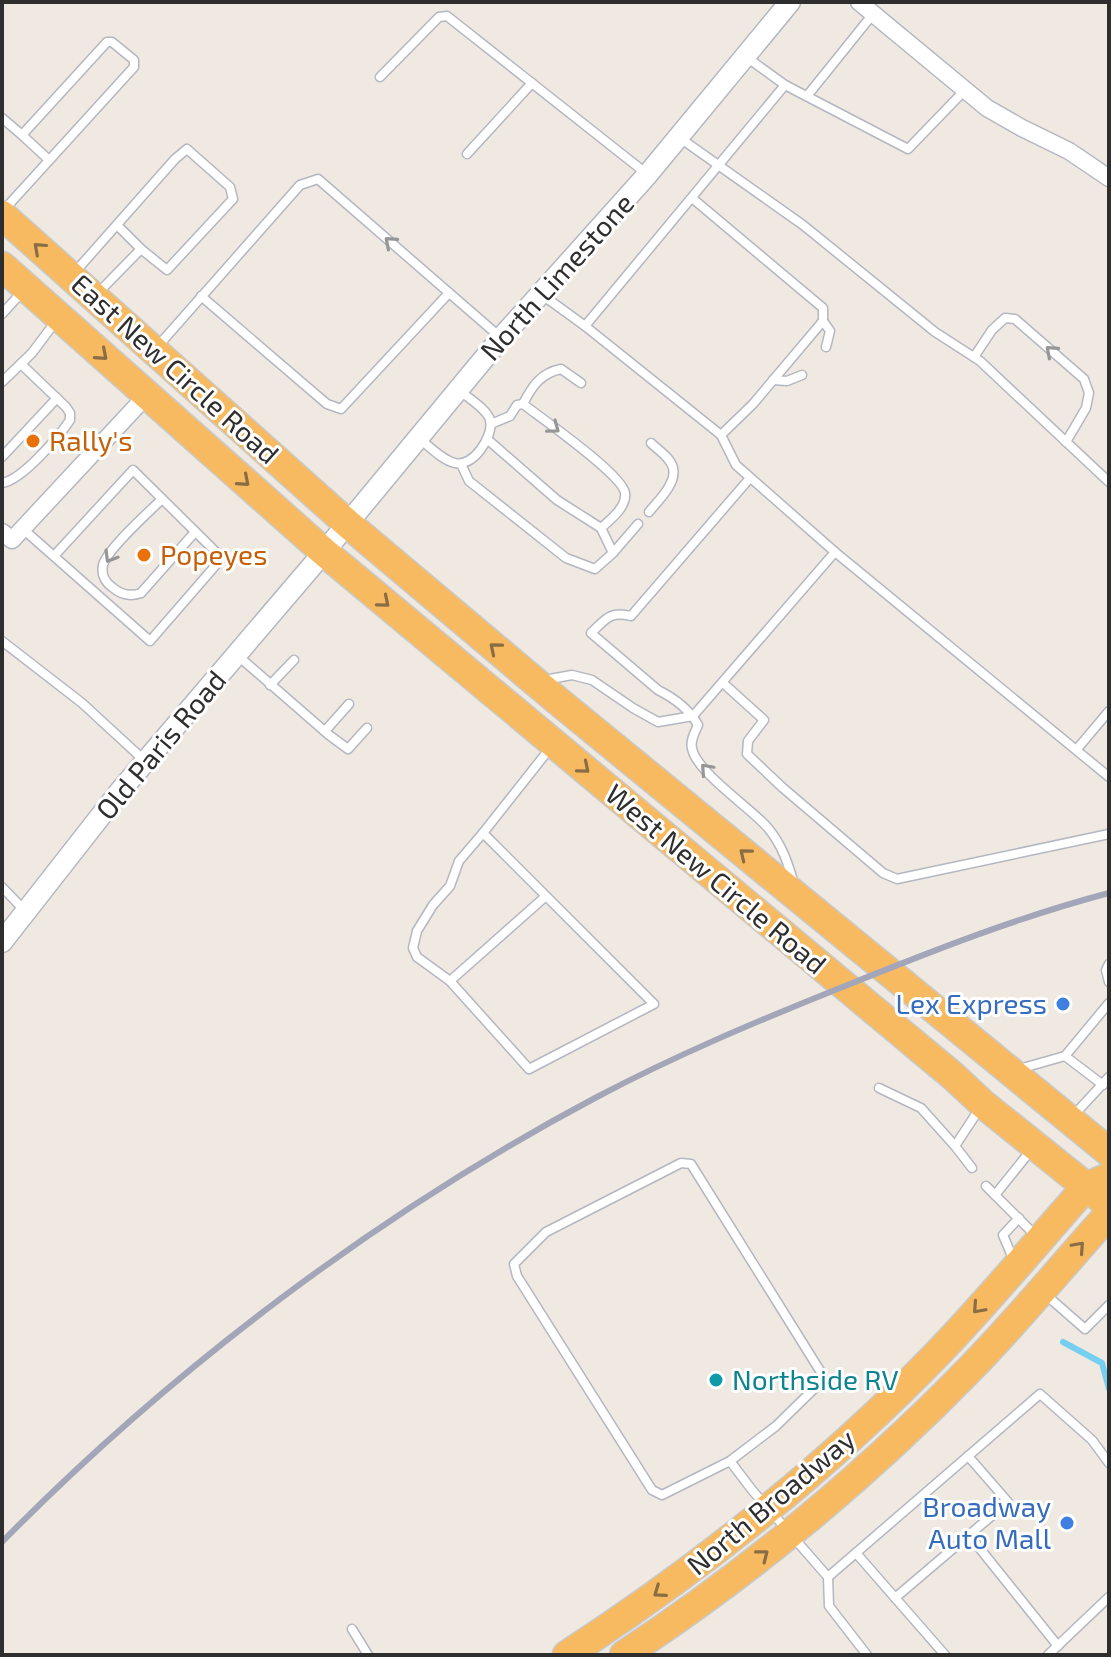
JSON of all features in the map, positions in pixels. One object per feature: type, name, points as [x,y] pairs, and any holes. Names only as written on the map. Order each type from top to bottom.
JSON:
[{"type":"highway","name":"East New Circle Road","points":[[2,213],[348,524]]},
{"type":"highway","name":"East New Circle Road","points":[[2,266],[324,552]]},
{"type":"highway","name":"West New Circle Road","points":[[348,524],[535,682],[1109,1152]]},
{"type":"highway","name":"West New Circle Road","points":[[324,552],[983,1104],[1035,1145],[1097,1182],[1109,1205]]},
{"type":"highway","name":"North Broadway","points":[[567,1655],[667,1588],[769,1509],[848,1440],[940,1351],[1039,1239],[1097,1182]]},
{"type":"highway","name":"North Broadway","points":[[624,1655],[679,1619],[791,1533],[892,1445],[972,1368],[1109,1214]]},
{"type":"street","points":[[859,2],[987,108],[1069,151],[1109,178]]},
{"type":"street","name":"North Limestone","points":[[324,552],[501,338],[648,174],[788,3]]},
{"type":"street","points":[[2,532],[12,540],[147,395]]},
{"type":"street","name":"Old Paris Road","points":[[2,942],[146,762],[324,552]]},
{"type":"lane","points":[[807,96],[873,14]]},
{"type":"lane","points":[[380,77],[439,17],[447,16],[648,174]]},
{"type":"lane","points":[[2,213],[134,67],[134,60],[112,42],[107,42],[22,135]]},
{"type":"lane","points":[[744,55],[785,85],[908,149],[965,90]]},
{"type":"lane","points":[[467,154],[532,83]]},
{"type":"lane","points":[[585,326],[785,85]]},
{"type":"lane","points":[[2,118],[49,160]]},
{"type":"lane","points":[[679,137],[803,225],[935,332],[974,357],[1109,482]]},
{"type":"lane","points":[[71,277],[175,159],[187,149],[230,187],[233,199],[167,270],[117,225]]},
{"type":"lane","points":[[153,351],[300,185],[318,179],[501,338]]},
{"type":"lane","points":[[692,198],[823,308],[823,321],[830,331],[826,347]]},
{"type":"lane","points":[[94,297],[141,249]]},
{"type":"lane","points":[[2,314],[26,288]]},
{"type":"lane","points":[[201,296],[327,404],[341,409],[449,293]]},
{"type":"lane","points":[[541,294],[721,435],[736,465],[750,478],[835,552],[1109,777]]},
{"type":"lane","points":[[2,382],[32,353],[59,317]]},
{"type":"lane","points":[[974,357],[992,330],[1005,318],[1015,319],[1084,379],[1089,393],[1086,408],[1066,442]]},
{"type":"lane","points":[[721,435],[753,404],[823,321]]},
{"type":"lane","points":[[2,483],[12,481],[27,469],[68,423],[70,413],[21,364]]},
{"type":"lane","points":[[523,404],[531,388],[549,371],[561,369],[581,383]]},
{"type":"lane","points":[[773,380],[787,381],[802,375]]},
{"type":"lane","points":[[418,438],[452,463],[461,464],[472,458],[487,439],[491,424],[488,415],[458,389]]},
{"type":"lane","points":[[2,457],[57,398]]},
{"type":"lane","points":[[491,424],[510,416],[517,405],[523,404],[592,456],[621,484],[625,492],[624,502],[601,528]]},
{"type":"lane","points":[[487,439],[557,500],[601,528],[613,553]]},
{"type":"lane","points":[[649,512],[672,483],[674,469],[651,443]]},
{"type":"lane","points":[[461,464],[469,481],[566,558],[595,569],[638,524]]},
{"type":"lane","points":[[23,529],[150,641],[222,558],[133,470],[54,556]]},
{"type":"lane","points":[[750,478],[631,616],[618,613],[609,616],[591,633],[693,716],[698,725],[691,745],[693,754],[705,770],[766,825],[781,845],[798,897]]},
{"type":"lane","points":[[162,499],[110,552],[103,564],[103,576],[108,585],[132,596],[141,593],[195,532]]},
{"type":"lane","points":[[535,682],[572,675],[592,680],[658,722],[693,716],[835,552]]},
{"type":"lane","points":[[2,641],[82,703],[146,762]]},
{"type":"lane","points":[[237,655],[348,749],[367,728]]},
{"type":"lane","points":[[270,685],[294,660]]},
{"type":"lane","points":[[723,683],[764,720],[748,741],[747,754],[883,873],[897,879],[1109,834]]},
{"type":"lane","points":[[325,731],[349,704]]},
{"type":"lane","points":[[1077,749],[1109,711]]},
{"type":"lane","points":[[483,833],[654,1004],[529,1069],[450,981],[417,957],[413,948],[417,931],[433,905],[450,886],[459,861],[554,743]]},
{"type":"lane","points":[[2,887],[26,912]]},
{"type":"lane","points":[[450,981],[546,896]]},
{"type":"lane","points":[[1109,964],[1106,970],[1109,982]]},
{"type":"lane","points":[[1011,1072],[1065,1056],[1109,1003]]},
{"type":"lane","points":[[1065,1056],[1106,1081],[1070,1119]]},
{"type":"lane","points":[[879,1088],[921,1108],[972,1168]]},
{"type":"lane","points":[[955,1146],[983,1104]]},
{"type":"lane","points":[[995,1195],[1035,1145]]},
{"type":"lane","points":[[681,1163],[691,1164],[822,1374],[821,1382],[776,1426],[730,1461],[662,1495],[652,1490],[517,1276],[514,1264],[546,1232],[681,1163]]},
{"type":"lane","points":[[986,1186],[1039,1239]]},
{"type":"lane","points":[[1015,1266],[1003,1235],[1019,1218]]},
{"type":"lane","points":[[1040,1290],[1085,1329],[1109,1305]]},
{"type":"lane","points":[[828,1577],[1040,1394],[1092,1440],[1109,1463]]},
{"type":"lane","points":[[895,1598],[1008,1502],[968,1456]]},
{"type":"lane","points":[[730,1461],[828,1577],[829,1606],[867,1655]]},
{"type":"lane","points":[[969,1535],[1058,1646]]},
{"type":"lane","points":[[856,1553],[945,1655]]},
{"type":"lane","points":[[1048,1655],[1109,1597]]},
{"type":"lane","points":[[352,1629],[368,1655]]},
{"type":"waterway","points":[[1063,1342],[1102,1363],[1109,1389]]},
{"type":"railway","points":[[2,1542],[136,1416],[282,1298],[436,1191],[515,1143],[626,1082],[750,1025],[976,935],[1109,893]]},
{"type":"place","name":"Rally's","points":[[33,441]]},
{"type":"place","name":"Popeyes","points":[[144,555]]},
{"type":"place","name":"Lex Express","points":[[1063,1004]]},
{"type":"place","name":"Northside RV","points":[[716,1380]]},
{"type":"place","name":"Broadway Auto Mall","points":[[1067,1523]]}]
